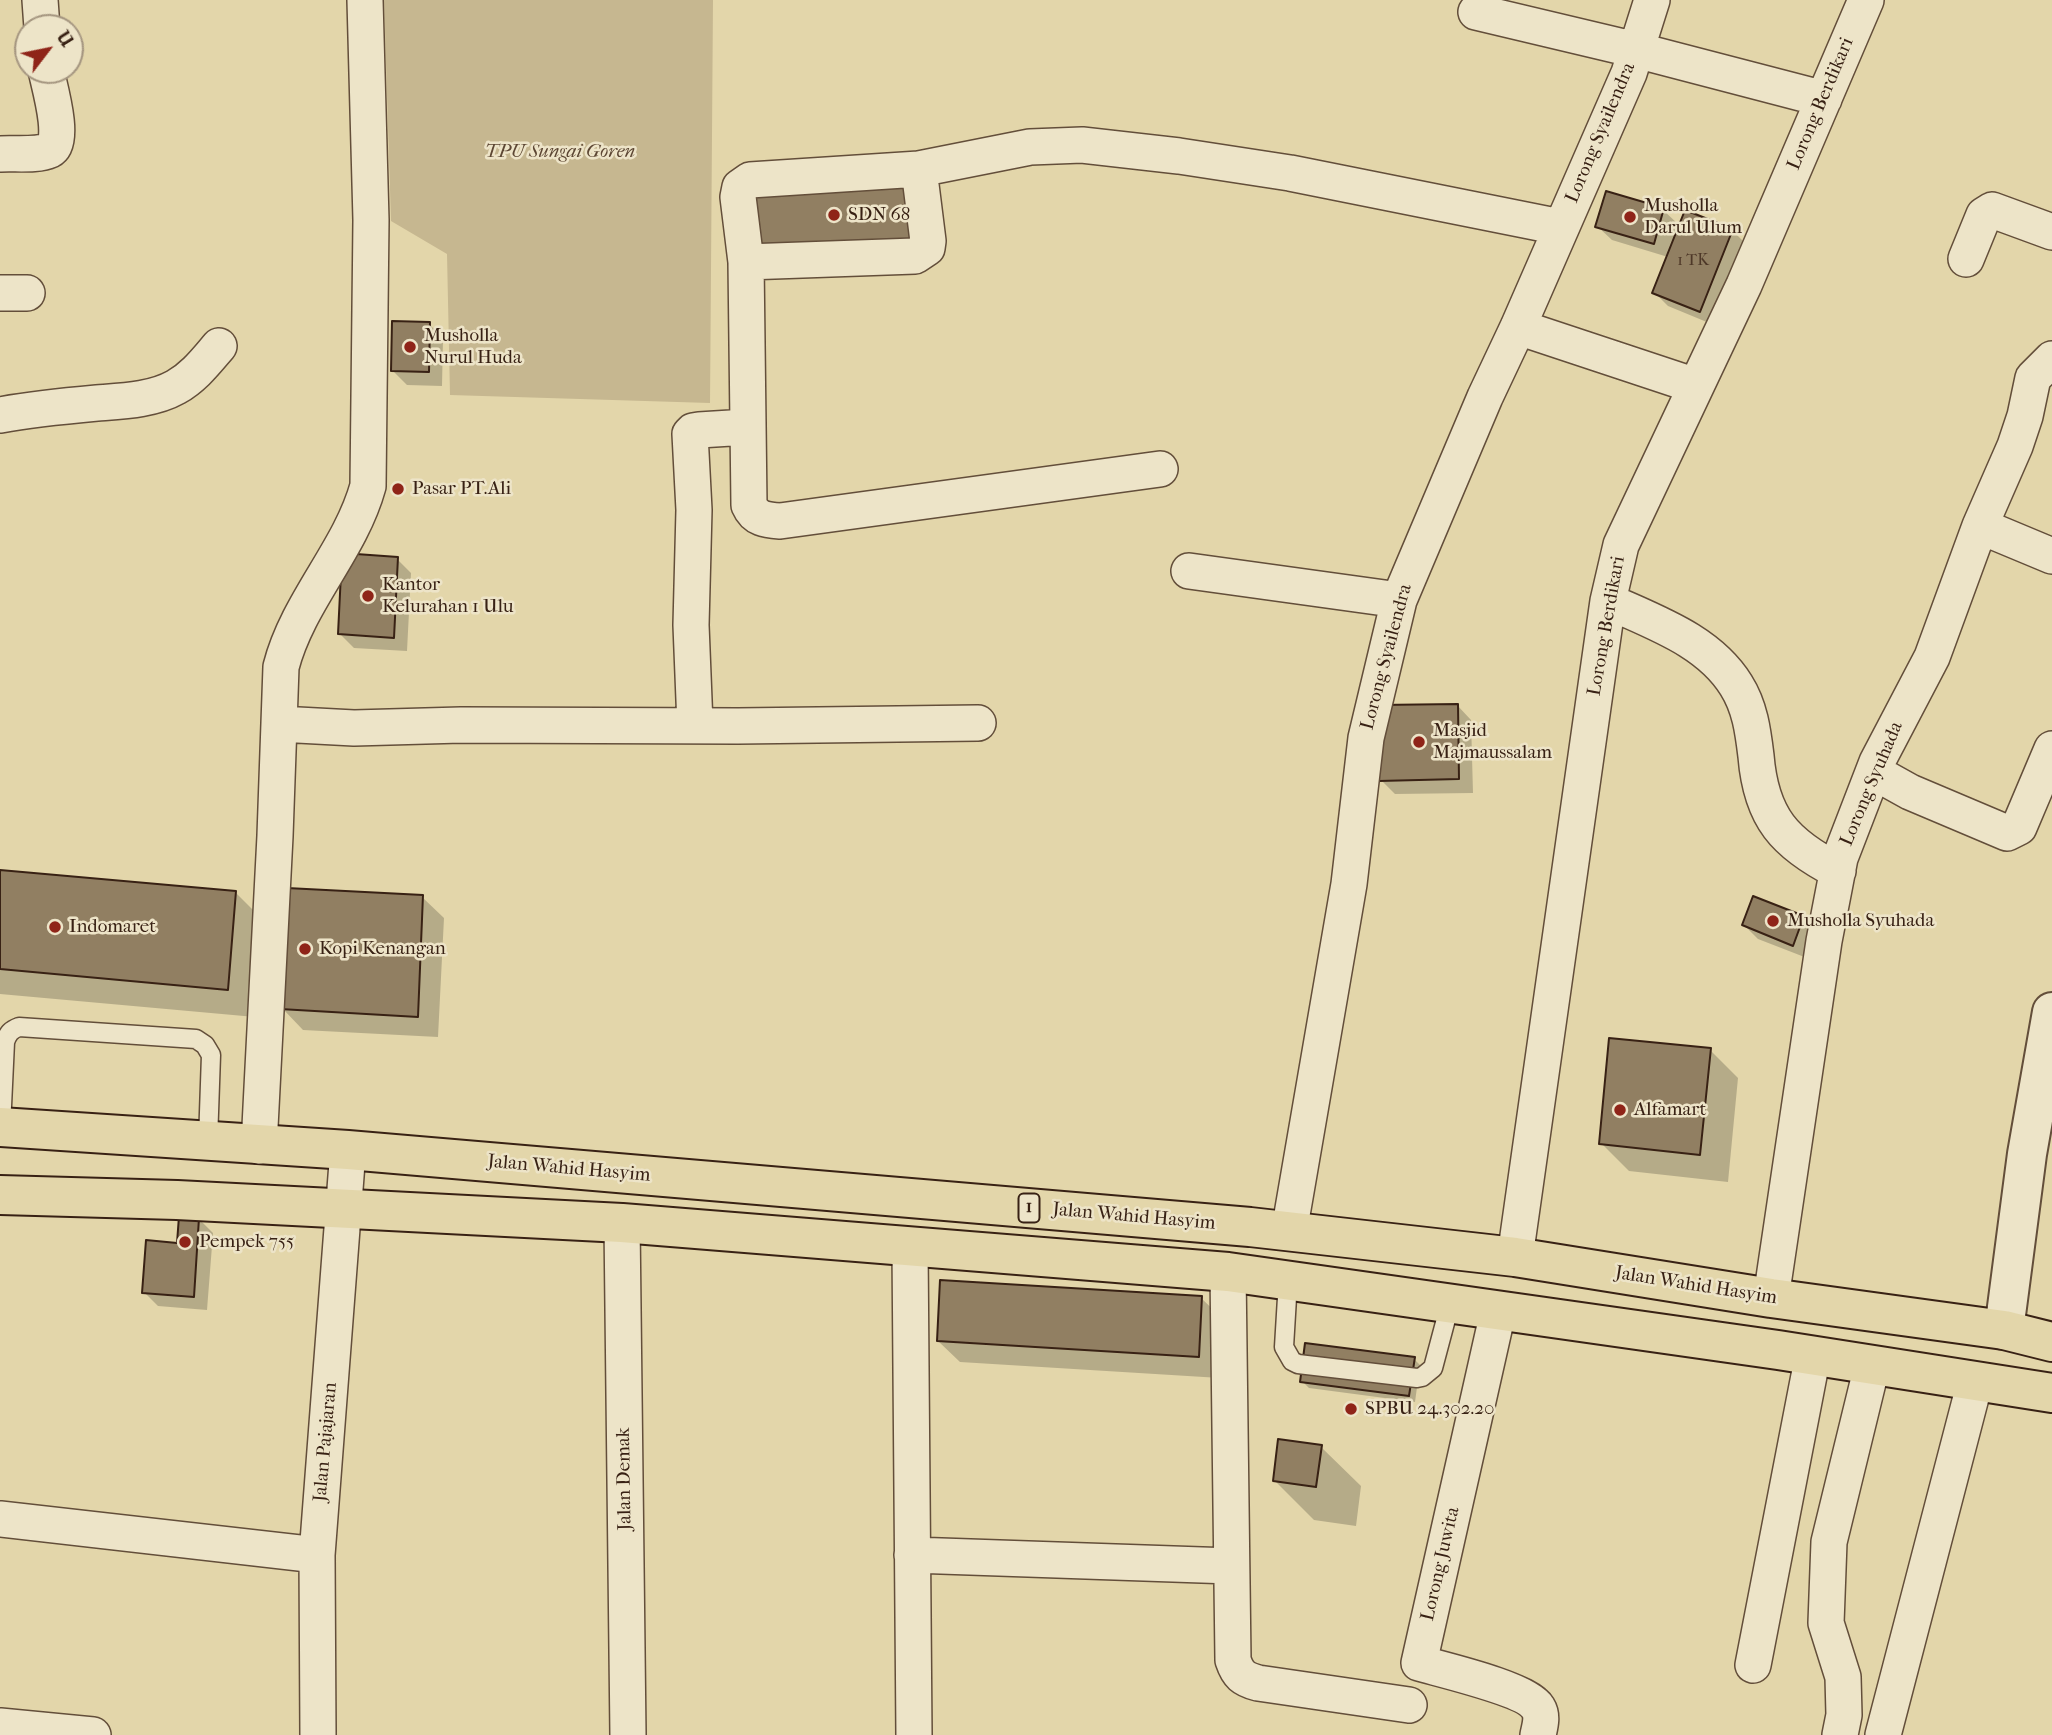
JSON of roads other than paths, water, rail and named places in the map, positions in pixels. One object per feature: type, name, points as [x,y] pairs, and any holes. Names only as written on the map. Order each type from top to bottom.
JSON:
[{"type":"highway","name":"Jalan Wahid Hasyim","points":[[0,1127],[348,1150],[1237,1226],[1515,1257],[1771,1298],[2004,1330],[2052,1342]]},
{"type":"highway","points":[[0,1196],[177,1200],[622,1223],[1228,1272],[1813,1355],[2052,1394]]},
{"type":"street","points":[[259,1146],[281,667],[288,643],[356,520],[368,486],[371,220],[365,0]]},
{"type":"street","name":"Lorong Syailendra","points":[[1289,1232],[1349,884],[1366,738],[1399,600],[1485,397],[1599,142],[1636,50],[1652,0]]},
{"type":"street","name":"Lorong Berdikari","points":[[1515,1257],[1608,601],[1621,545],[1744,285],[1866,0]]},
{"type":"street","points":[[1475,12],[1824,99]]},
{"type":"street","points":[[0,154],[45,152],[56,145],[57,127],[49,84]]},
{"type":"street","points":[[1160,469],[780,521],[756,516],[749,505],[746,262],[738,197],[740,187],[750,180],[919,169],[1030,146],[1082,145],[1290,173],[1560,227]]},
{"type":"street","points":[[746,262],[915,256],[921,253],[928,241],[919,169]]},
{"type":"street","points":[[1966,259],[1984,215],[1992,209],[2052,232]]},
{"type":"street","points":[[1518,327],[1696,386]]},
{"type":"street","points":[[0,415],[25,410],[134,400],[160,393],[188,380],[219,346]]},
{"type":"street","name":"Lorong Syuhada","points":[[1771,1298],[1824,941],[1844,847],[1874,772],[1932,657],[1980,526],[2015,446],[2033,378],[2052,359]]},
{"type":"street","points":[[695,725],[691,625],[694,510],[690,434],[699,430],[747,427]]},
{"type":"street","points":[[1980,526],[2052,556]]},
{"type":"street","points":[[1189,570],[1399,600]]},
{"type":"street","points":[[1608,601],[1687,638],[1717,663],[1735,683],[1747,707],[1755,735],[1758,776],[1770,815],[1788,838],[1813,859],[1838,871]]},
{"type":"street","points":[[279,724],[354,728],[978,723]]},
{"type":"street","points":[[1874,772],[1910,792],[2007,833],[2019,827],[2052,749]]},
{"type":"street","points":[[2004,1330],[2027,1154],[2052,1012]]},
{"type":"street","name":"Jalan Pajajaran","points":[[318,1735],[317,1555],[348,1150]]},
{"type":"street","name":"Jalan Demak","points":[[622,1223],[628,1735]]},
{"type":"street","points":[[910,1247],[914,1735]]},
{"type":"street","points":[[1228,1272],[1233,1660],[1240,1675],[1246,1680],[1406,1720]]},
{"type":"street","name":"Lorong Juwita","points":[[1406,1720],[1498,1312]]},
{"type":"street","points":[[1753,1665],[1813,1355]]},
{"type":"street","points":[[1840,1735],[1844,1715],[1843,1677],[1826,1623],[1829,1542],[1872,1366]]},
{"type":"street","points":[[1883,1735],[1975,1382]]},
{"type":"street","points":[[0,1520],[317,1555]]},
{"type":"street","points":[[912,1555],[1231,1566]]},
{"type":"street","points":[[1419,1663],[1500,1687],[1530,1699],[1541,1713],[1538,1735]]},
{"type":"street","points":[[0,1726],[93,1735]]},
{"type":"lane","points":[[0,1127],[5,1042],[7,1034],[19,1027],[183,1038],[201,1041],[211,1055],[208,1141]]},
{"type":"lane","points":[[1287,1282],[1284,1347],[1292,1361],[1298,1364],[1422,1377],[1433,1368],[1451,1304]]},
{"type":"place","name":"SDN 68","points":[[834,215]]},
{"type":"place","name":"Musholla Darul Ulum","points":[[1630,217]]},
{"type":"place","name":"Musholla Nurul Huda","points":[[410,347]]},
{"type":"place","name":"Pasar PT.Ali","points":[[398,489]]},
{"type":"place","name":"Kantor Kelurahan 1 Ulu","points":[[368,596]]},
{"type":"place","name":"Masjid Majmaussalam","points":[[1419,742]]},
{"type":"place","name":"Musholla Syuhada","points":[[1773,921]]},
{"type":"place","name":"Indomaret","points":[[55,927]]},
{"type":"place","name":"Kopi Kenangan","points":[[305,949]]},
{"type":"place","name":"Alfamart","points":[[1620,1110]]},
{"type":"place","name":"Pempek 755","points":[[185,1242]]},
{"type":"place","name":"SPBU 24.302.20","points":[[1351,1409]]},
{"type":"park label","name":"TPU Sungai Goren","points":[[560,152]]}]
